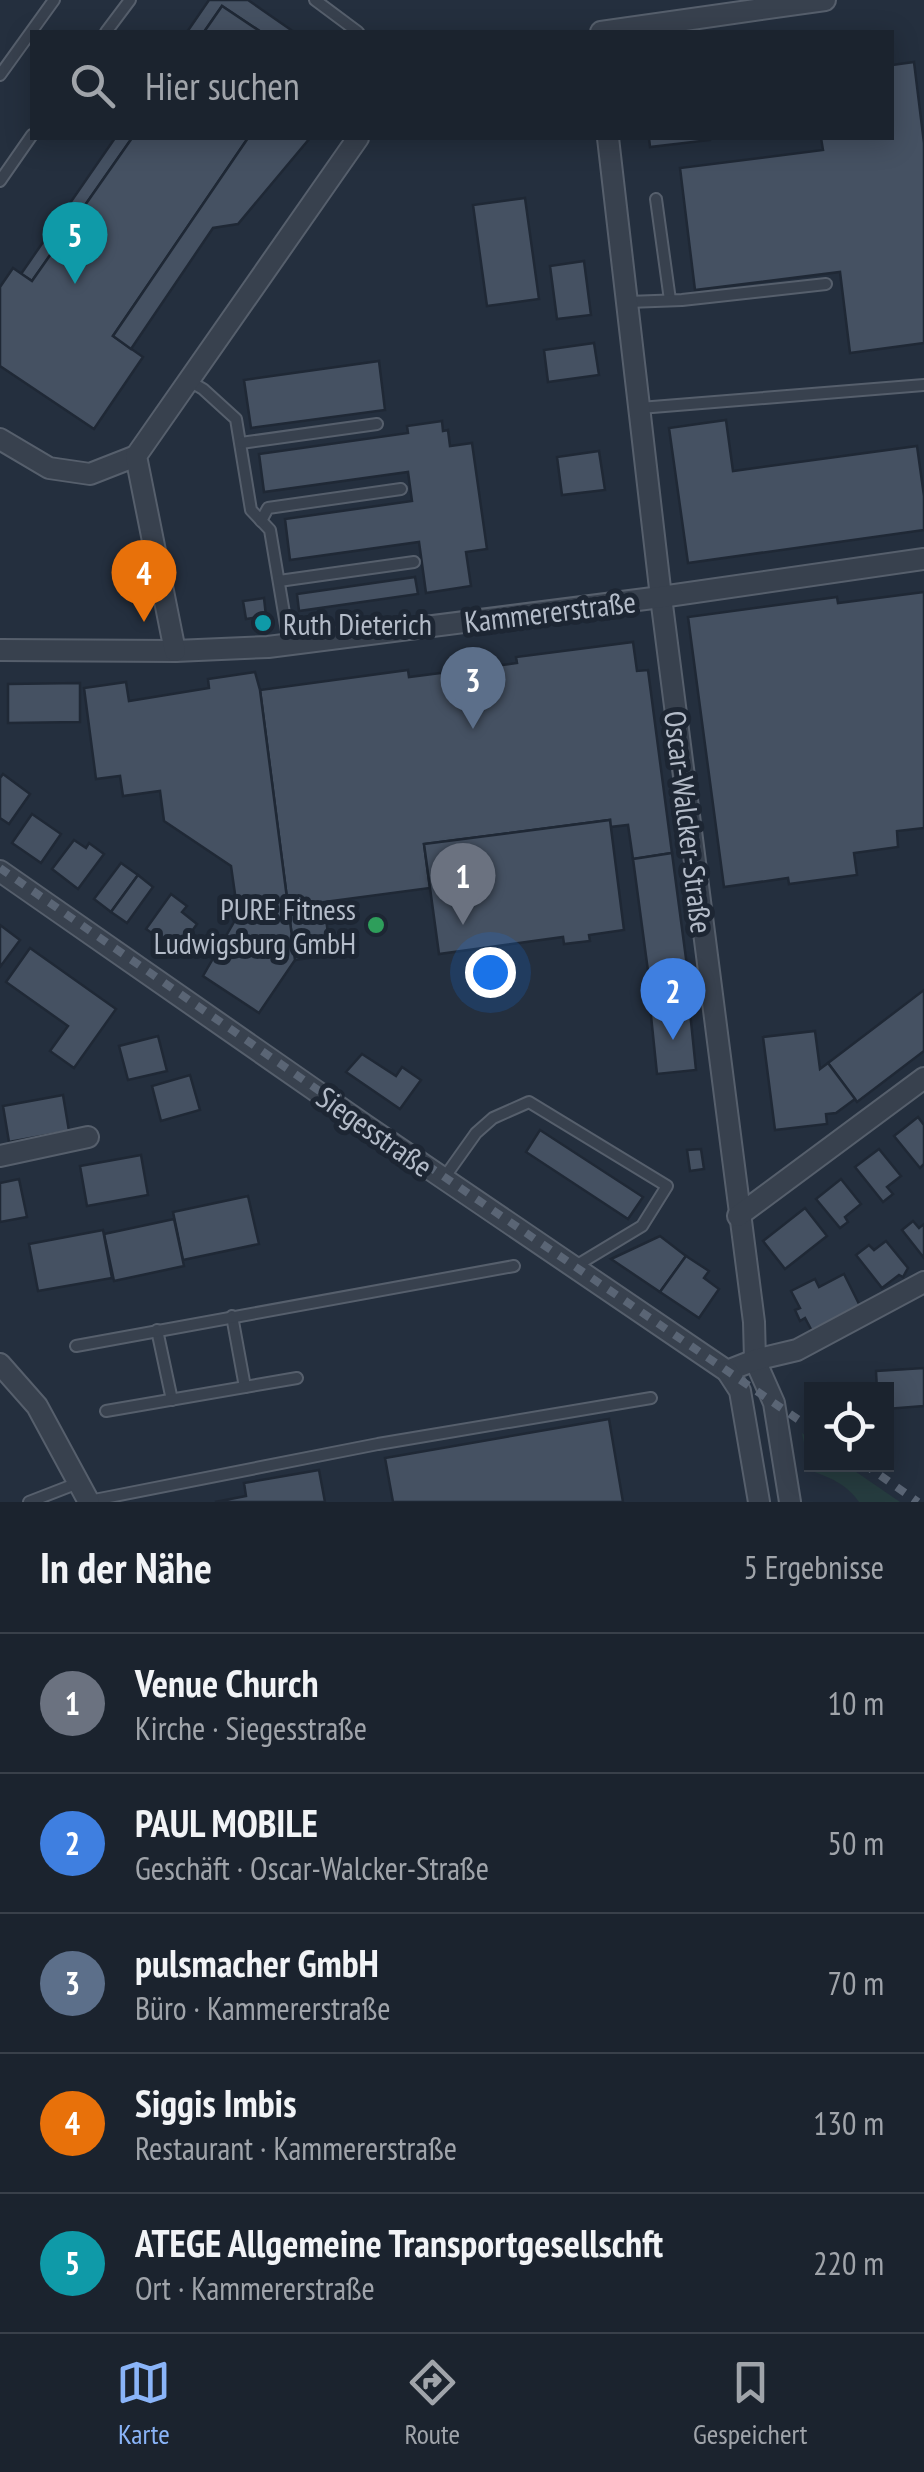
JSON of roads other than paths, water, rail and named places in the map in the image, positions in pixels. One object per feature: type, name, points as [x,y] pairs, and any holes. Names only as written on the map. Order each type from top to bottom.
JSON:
[{"type":"street","points":[[614,30],[824,0]]},
{"type":"street","points":[[0,438],[49,468],[90,474],[136,456],[357,140]]},
{"type":"street","name":"Oscar-Walcker-Straße","points":[[608,140],[754,1322],[755,1360],[774,1403],[790,1502]]},
{"type":"street","points":[[136,456],[175,651]]},
{"type":"street","name":"Kammererstraße","points":[[0,650],[175,651],[289,644],[924,559]]},
{"type":"street","name":"Siegesstraße","points":[[0,871],[727,1371]]},
{"type":"street","points":[[738,1216],[924,1078]]},
{"type":"street","points":[[0,1156],[88,1136]]},
{"type":"street","points":[[760,1502],[740,1391],[727,1371],[796,1350],[924,1282]]},
{"type":"street","points":[[0,1364],[37,1406],[85,1496]]},
{"type":"lane","points":[[32,30],[54,0]]},
{"type":"lane","points":[[108,30],[130,0]]},
{"type":"lane","points":[[314,0],[355,30]]},
{"type":"lane","points":[[0,75],[30,33]]},
{"type":"lane","points":[[0,181],[30,138]]},
{"type":"lane","points":[[656,199],[670,300]]},
{"type":"lane","points":[[628,302],[826,284]]},
{"type":"lane","points":[[188,381],[236,418],[250,510],[270,530],[289,644]]},
{"type":"lane","points":[[640,408],[924,385]]},
{"type":"lane","points":[[240,443],[377,424]]},
{"type":"lane","points":[[260,520],[268,508],[401,489]]},
{"type":"lane","points":[[278,581],[414,562]]},
{"type":"lane","points":[[444,1179],[476,1133],[493,1118],[529,1102],[667,1186],[642,1226],[574,1267]]},
{"type":"lane","points":[[76,1346],[514,1266]]},
{"type":"lane","points":[[232,1316],[245,1387]]},
{"type":"lane","points":[[157,1330],[172,1400]]},
{"type":"lane","points":[[106,1411],[297,1378]]},
{"type":"lane","points":[[29,1502],[85,1496],[652,1398]]},
{"type":"railway","points":[[0,868],[804,1424]]},
{"type":"railway","points":[[875,1472],[918,1502]]},
{"type":"place","name":"ATEGE Allgemeine Transportgesellschft","points":[[75,284]]},
{"type":"place","name":"Siggis Imbis","points":[[144,622]]},
{"type":"place","name":"Ruth Dieterich","points":[[263,623]]},
{"type":"place","name":"pulsmacher GmbH","points":[[473,729]]},
{"type":"place","name":"PURE Fitness Ludwigsburg GmbH","points":[[376,925]]},
{"type":"place","name":"Venue Church","points":[[463,925]]},
{"type":"place","name":"PAUL MOBILE","points":[[673,1040]]}]
